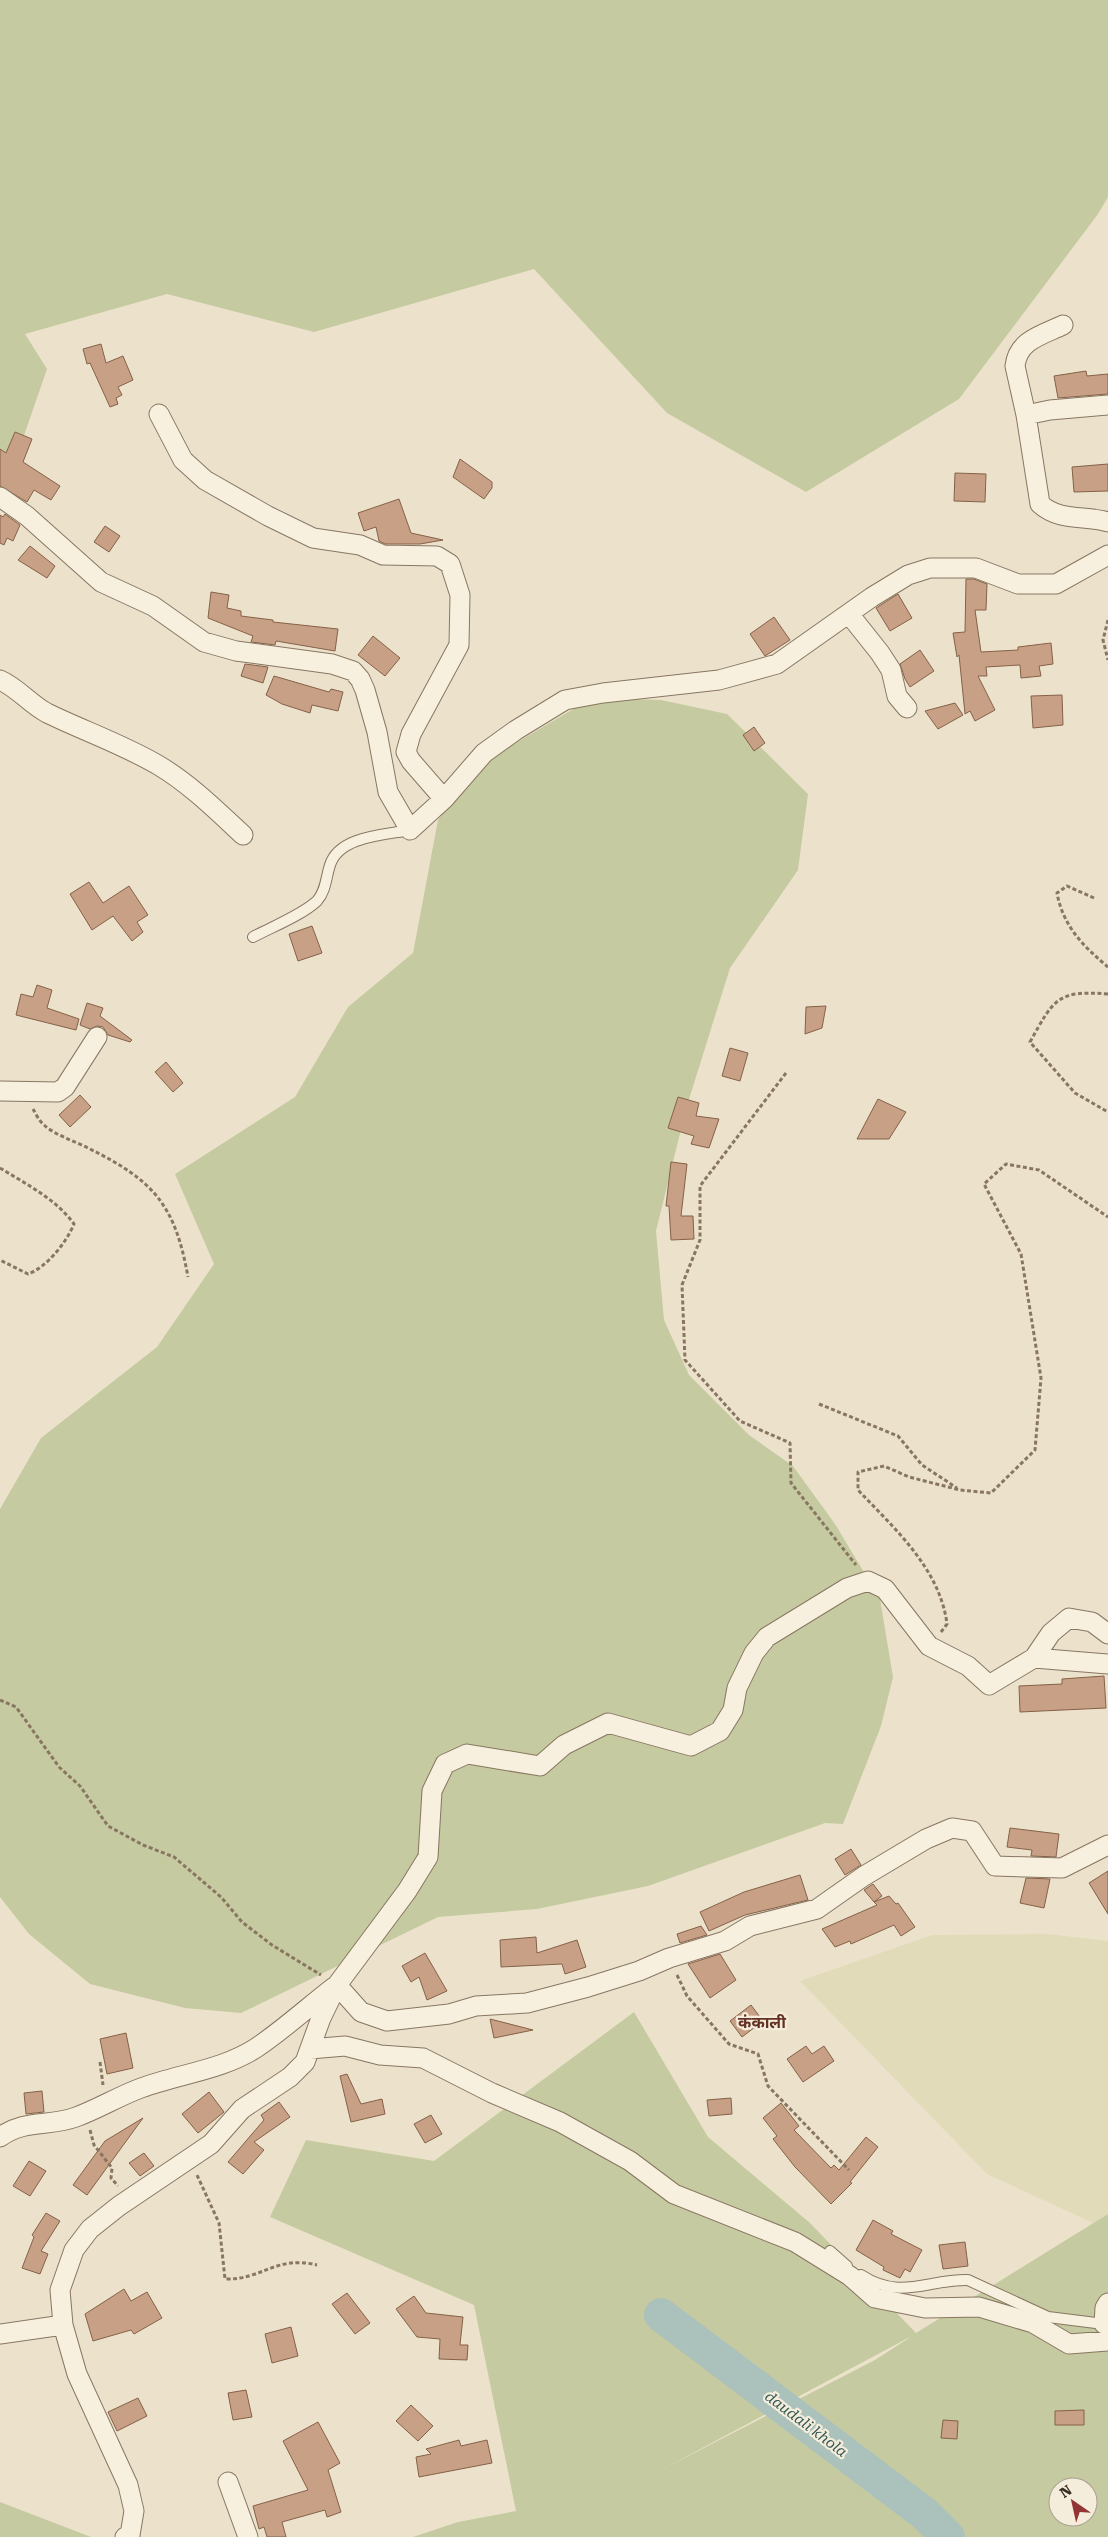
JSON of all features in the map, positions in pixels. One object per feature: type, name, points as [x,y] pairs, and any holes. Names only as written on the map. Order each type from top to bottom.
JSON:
[{"type":"street","points":[[1063,325],[1026,342],[1016,358],[1015,366],[1026,415],[1040,504],[1071,518],[1108,522]]},
{"type":"street","points":[[1026,415],[1050,410],[1108,405]]},
{"type":"street","points":[[159,414],[183,460],[205,480],[268,516],[313,538],[360,545],[383,555],[437,556],[450,564],[460,595],[459,645],[411,734],[406,752],[411,762],[444,800]]},
{"type":"street","points":[[0,498],[27,516],[101,582],[153,606],[204,642],[236,651],[332,664],[353,671],[365,690],[377,732],[388,792],[410,830],[444,800],[484,753],[516,730],[565,700],[602,693],[719,680],[777,664],[908,575],[930,568],[976,568],[1018,584],[1056,584],[1108,555]]},
{"type":"street","points":[[849,614],[891,670],[897,696],[907,708]]},
{"type":"street","points":[[0,680],[11,685],[45,712],[125,747],[159,766],[184,782],[243,835]]},
{"type":"street","points":[[0,1091],[58,1092],[65,1086],[97,1037]]},
{"type":"street","points":[[130,2536],[134,2511],[128,2484],[77,2374],[63,2325],[60,2290],[74,2250],[90,2229],[119,2206],[211,2144],[242,2109],[290,2077],[305,2062],[320,2018],[337,1985],[407,1891],[428,1857],[432,1792],[445,1764],[468,1754],[540,1766],[564,1745],[608,1724],[691,1746],[720,1731],[733,1710],[737,1688],[754,1653],[767,1636],[847,1588],[868,1580],[885,1589],[930,1646],[968,1666],[989,1684],[1034,1658],[1051,1633],[1069,1618],[1092,1622],[1108,1634]]},
{"type":"street","points":[[1034,1658],[1108,1664]]},
{"type":"street","points":[[337,1985],[362,2012],[387,2021],[448,2014],[476,2006],[526,2003],[588,1987],[669,1958],[725,1941],[750,1926],[817,1909],[926,1839],[952,1828],[972,1831],[995,1866],[1062,1868],[1108,1845]]},
{"type":"street","points":[[0,2137],[8,2131],[28,2124],[67,2120],[104,2107],[140,2088],[218,2065],[255,2048],[337,1985]]},
{"type":"street","points":[[310,2049],[345,2046],[380,2054],[423,2058],[492,2092],[560,2122],[630,2161],[674,2194],[795,2242],[850,2276],[875,2298],[925,2308],[979,2308],[1033,2323],[1069,2344],[1107,2330],[1105,2308],[1108,2303]]},
{"type":"street","points":[[0,2334],[63,2325]]},
{"type":"street","points":[[228,2482],[248,2537]]},
{"type":"lane","points":[[253,937],[317,900],[324,889],[334,853],[342,847],[410,830]]},
{"type":"lane","points":[[830,2251],[870,2282],[890,2288],[907,2289],[954,2280],[968,2280],[1048,2317],[1107,2330]]},
{"type":"path","points":[[1108,620],[1103,640],[1108,660]]},
{"type":"path","points":[[1094,898],[1067,886],[1057,893],[1060,912],[1083,945],[1108,967]]},
{"type":"path","points":[[1108,994],[1080,992],[1062,998],[1047,1012],[1030,1042],[1075,1093],[1108,1112]]},
{"type":"path","points":[[786,1073],[700,1186],[700,1240],[682,1285],[685,1360],[740,1421],[790,1443],[791,1483],[868,1580]]},
{"type":"path","points":[[20,1090],[43,1124],[123,1166],[148,1186],[170,1214],[182,1242],[188,1276]]},
{"type":"path","points":[[930,1646],[946,1624],[944,1606],[937,1587],[912,1548],[858,1490],[858,1472],[884,1466],[909,1477],[960,1490],[991,1493],[1035,1450],[1041,1378],[1021,1254],[984,1184],[1006,1164],[1039,1170],[1108,1218]]},
{"type":"path","points":[[0,1168],[42,1194],[66,1212],[74,1224],[69,1236],[37,1270],[28,1274],[0,1260]]},
{"type":"path","points":[[820,1404],[898,1436],[922,1465],[960,1490]]},
{"type":"path","points":[[0,1700],[16,1707],[58,1767],[80,1786],[108,1826],[142,1845],[174,1856],[221,1897],[242,1922],[272,1945],[337,1985]]},
{"type":"path","points":[[669,1958],[687,1996],[729,2044],[758,2054],[768,2086],[849,2170]]},
{"type":"path","points":[[67,2120],[70,2125],[90,2130],[94,2146],[112,2168],[111,2178],[119,2186],[119,2206]]},
{"type":"path","points":[[186,2161],[197,2176],[219,2223],[226,2279],[242,2279],[284,2262],[303,2262],[317,2265]]},
{"type":"shaded area","points":[[1048,1934],[1108,1941],[1108,2214],[1093,2223],[987,2174],[800,1981],[932,1935]]},
{"type":"green space","points":[[0,0],[1108,0],[1108,197],[1098,214],[959,399],[806,492],[667,413],[534,269],[314,332],[167,294],[25,334],[47,369],[19,450],[0,464]]},
{"type":"green space","points":[[592,698],[661,700],[727,714],[808,794],[798,870],[730,968],[686,1109],[656,1231],[664,1320],[689,1375],[749,1435],[793,1466],[835,1524],[880,1599],[893,1677],[881,1726],[843,1824],[825,1823],[648,1886],[537,1909],[438,1917],[241,2013],[185,2008],[90,1984],[29,1934],[0,1897],[0,1509],[41,1438],[157,1347],[214,1264],[175,1174],[295,1097],[348,1007],[413,953],[438,820],[480,764]]},
{"type":"green space","points":[[634,2012],[708,2137],[810,2223],[916,2333],[1108,2214],[1108,2537],[413,2537],[458,2522],[516,2511],[474,2305],[270,2217],[306,2140],[434,2161]],"holes":[[[909,2338],[875,2360],[665,2468]]]},
{"type":"green space","points":[[0,2502],[91,2537],[0,2537]]},
{"type":"building","points":[[101,344],[106,363],[123,356],[133,380],[118,387],[122,395],[116,398],[118,404],[110,407],[90,363],[87,364],[83,349]]},
{"type":"building","points":[[1086,371],[1087,376],[1108,374],[1108,394],[1058,398],[1054,376]]},
{"type":"building","points":[[15,432],[32,439],[23,462],[60,486],[51,500],[34,490],[27,502],[0,486],[0,449],[6,453]]},
{"type":"building","points":[[460,459],[492,482],[492,488],[484,499],[453,477]]},
{"type":"building","points":[[1108,464],[1108,491],[1074,492],[1072,467]]},
{"type":"building","points":[[955,473],[986,474],[985,502],[954,501]]},
{"type":"building","points":[[399,499],[411,533],[443,540],[420,544],[385,544],[379,541],[376,527],[364,531],[358,513]]},
{"type":"building","points":[[5,514],[20,525],[13,541],[7,538],[4,545],[0,543],[0,515],[3,517]]},
{"type":"building","points":[[105,526],[120,536],[109,552],[94,542]]},
{"type":"building","points":[[30,546],[55,566],[47,578],[18,560]]},
{"type":"building","points":[[966,579],[974,579],[987,584],[986,610],[975,610],[981,652],[1018,650],[1018,647],[1051,643],[1053,664],[1039,666],[1041,676],[1021,678],[1020,665],[986,667],[987,676],[978,676],[995,710],[975,721],[970,711],[965,714],[959,655],[957,657],[953,633],[965,632]]},
{"type":"building","points":[[211,592],[229,595],[227,608],[241,611],[241,616],[273,620],[273,622],[338,629],[335,651],[276,641],[275,645],[251,642],[253,636],[208,618]]},
{"type":"building","points":[[898,594],[912,618],[890,631],[876,608]]},
{"type":"building","points":[[774,617],[790,640],[765,656],[750,634]]},
{"type":"building","points":[[373,636],[400,658],[385,676],[358,655]]},
{"type":"building","points":[[920,650],[934,671],[910,687],[900,664]]},
{"type":"building","points":[[245,664],[268,667],[263,683],[241,676]]},
{"type":"building","points":[[274,676],[329,692],[331,689],[343,692],[338,711],[312,705],[310,713],[282,704],[266,695]]},
{"type":"building","points":[[1062,695],[1063,725],[1033,728],[1031,696]]},
{"type":"building","points":[[955,703],[963,715],[938,729],[925,711]]},
{"type":"building","points":[[754,727],[765,743],[754,751],[743,735]]},
{"type":"building","points":[[89,882],[103,903],[129,886],[148,915],[137,922],[143,932],[132,941],[113,916],[92,930],[70,894]]},
{"type":"building","points":[[312,926],[322,953],[298,961],[289,934]]},
{"type":"building","points":[[37,985],[52,990],[47,1008],[79,1019],[76,1030],[16,1015],[21,994],[33,997]]},
{"type":"building","points":[[87,1003],[103,1008],[100,1016],[132,1040],[130,1042],[108,1035],[103,1027],[97,1026],[90,1029],[80,1025]]},
{"type":"building","points":[[826,1006],[822,1028],[805,1034],[806,1007]]},
{"type":"building","points":[[730,1048],[748,1053],[740,1081],[722,1076]]},
{"type":"building","points":[[166,1062],[183,1083],[173,1092],[155,1072]]},
{"type":"building","points":[[80,1095],[91,1107],[70,1127],[59,1115]]},
{"type":"building","points":[[678,1097],[699,1103],[696,1116],[719,1119],[709,1148],[691,1144],[694,1136],[668,1128]]},
{"type":"building","points":[[878,1099],[906,1112],[889,1139],[857,1139]]},
{"type":"building","points":[[671,1162],[687,1164],[681,1216],[693,1216],[694,1239],[671,1240],[669,1206],[666,1206]]},
{"type":"building","points":[[1104,1676],[1106,1708],[1020,1712],[1019,1686],[1062,1684],[1062,1679]]},
{"type":"building","points":[[1010,1828],[1059,1834],[1056,1857],[1031,1856],[1032,1850],[1007,1847]]},
{"type":"building","points":[[851,1849],[861,1865],[845,1875],[835,1859]]},
{"type":"building","points":[[1108,1871],[1108,1914],[1089,1883]]},
{"type":"building","points":[[800,1875],[808,1900],[745,1915],[709,1931],[700,1912],[744,1892]]},
{"type":"building","points":[[1026,1878],[1050,1879],[1044,1908],[1020,1903]]},
{"type":"building","points":[[873,1884],[882,1896],[874,1902],[864,1890]]},
{"type":"building","points":[[889,1896],[896,1904],[898,1903],[915,1927],[901,1936],[894,1925],[851,1944],[850,1941],[835,1947],[822,1929],[877,1905],[874,1902]]},
{"type":"building","points":[[701,1926],[707,1935],[680,1943],[677,1934]]},
{"type":"building","points":[[536,1937],[537,1953],[577,1940],[586,1967],[565,1974],[562,1964],[501,1967],[500,1940]]},
{"type":"building","points":[[425,1953],[447,1991],[427,2000],[419,1977],[411,1982],[402,1966]]},
{"type":"building","points":[[720,1954],[736,1980],[710,1998],[688,1964]]},
{"type":"building","points":[[751,2005],[763,2021],[742,2037],[730,2021]]},
{"type":"building","points":[[490,2019],[533,2030],[494,2038]]},
{"type":"building","points":[[126,2033],[133,2068],[107,2074],[100,2039]]},
{"type":"building","points":[[806,2046],[812,2054],[824,2046],[834,2061],[803,2082],[787,2059]]},
{"type":"building","points":[[347,2074],[361,2104],[382,2099],[385,2114],[351,2122],[340,2076]]},
{"type":"building","points":[[42,2091],[44,2112],[26,2114],[24,2093]]},
{"type":"building","points":[[209,2092],[224,2112],[198,2133],[182,2114]]},
{"type":"building","points":[[731,2098],[732,2114],[709,2116],[707,2100]]},
{"type":"building","points":[[279,2102],[290,2117],[254,2142],[264,2150],[243,2174],[228,2162],[264,2120],[261,2115]]},
{"type":"building","points":[[781,2103],[799,2126],[794,2130],[831,2168],[834,2165],[839,2170],[866,2137],[878,2147],[850,2182],[852,2183],[831,2204],[795,2167],[773,2139],[777,2136],[763,2118]]},
{"type":"building","points":[[431,2115],[442,2134],[425,2143],[414,2124]]},
{"type":"building","points":[[143,2118],[87,2195],[73,2185],[105,2141]]},
{"type":"building","points":[[144,2153],[154,2166],[140,2176],[129,2163]]},
{"type":"building","points":[[29,2161],[46,2171],[30,2196],[13,2186]]},
{"type":"building","points":[[46,2213],[60,2221],[41,2251],[48,2254],[40,2274],[22,2268],[34,2237],[32,2235]]},
{"type":"building","points":[[873,2220],[893,2231],[891,2234],[922,2250],[910,2272],[905,2269],[900,2278],[883,2270],[884,2267],[856,2250]]},
{"type":"building","points":[[965,2242],[968,2266],[943,2269],[939,2245]]},
{"type":"building","points":[[124,2289],[131,2301],[147,2292],[162,2318],[134,2334],[131,2330],[93,2341],[85,2314]]},
{"type":"building","points":[[347,2293],[370,2323],[355,2334],[332,2304]]},
{"type":"building","points":[[414,2296],[426,2313],[463,2317],[460,2345],[468,2345],[467,2360],[439,2359],[440,2339],[417,2337],[396,2309]]},
{"type":"building","points":[[291,2327],[298,2356],[272,2363],[265,2334]]},
{"type":"building","points":[[246,2390],[252,2417],[233,2420],[228,2393]]},
{"type":"building","points":[[138,2398],[147,2416],[117,2431],[108,2412]]},
{"type":"building","points":[[411,2405],[433,2426],[418,2441],[396,2421]]},
{"type":"building","points":[[1084,2410],[1084,2425],[1055,2425],[1055,2411]]},
{"type":"building","points":[[943,2420],[958,2421],[957,2439],[941,2438]]},
{"type":"building","points":[[318,2422],[340,2463],[328,2470],[341,2512],[327,2517],[325,2510],[282,2522],[286,2537],[267,2537],[264,2527],[259,2529],[253,2506],[308,2490],[283,2441]]},
{"type":"building","points":[[459,2440],[461,2446],[487,2440],[492,2463],[419,2477],[416,2457],[431,2454],[426,2449]]},
{"type":"waterway","name":"daudali khola","points":[[661,2315],[925,2514],[948,2537]]},
{"type":"district","name":"कंकाली","points":[[762,2022]]}]
